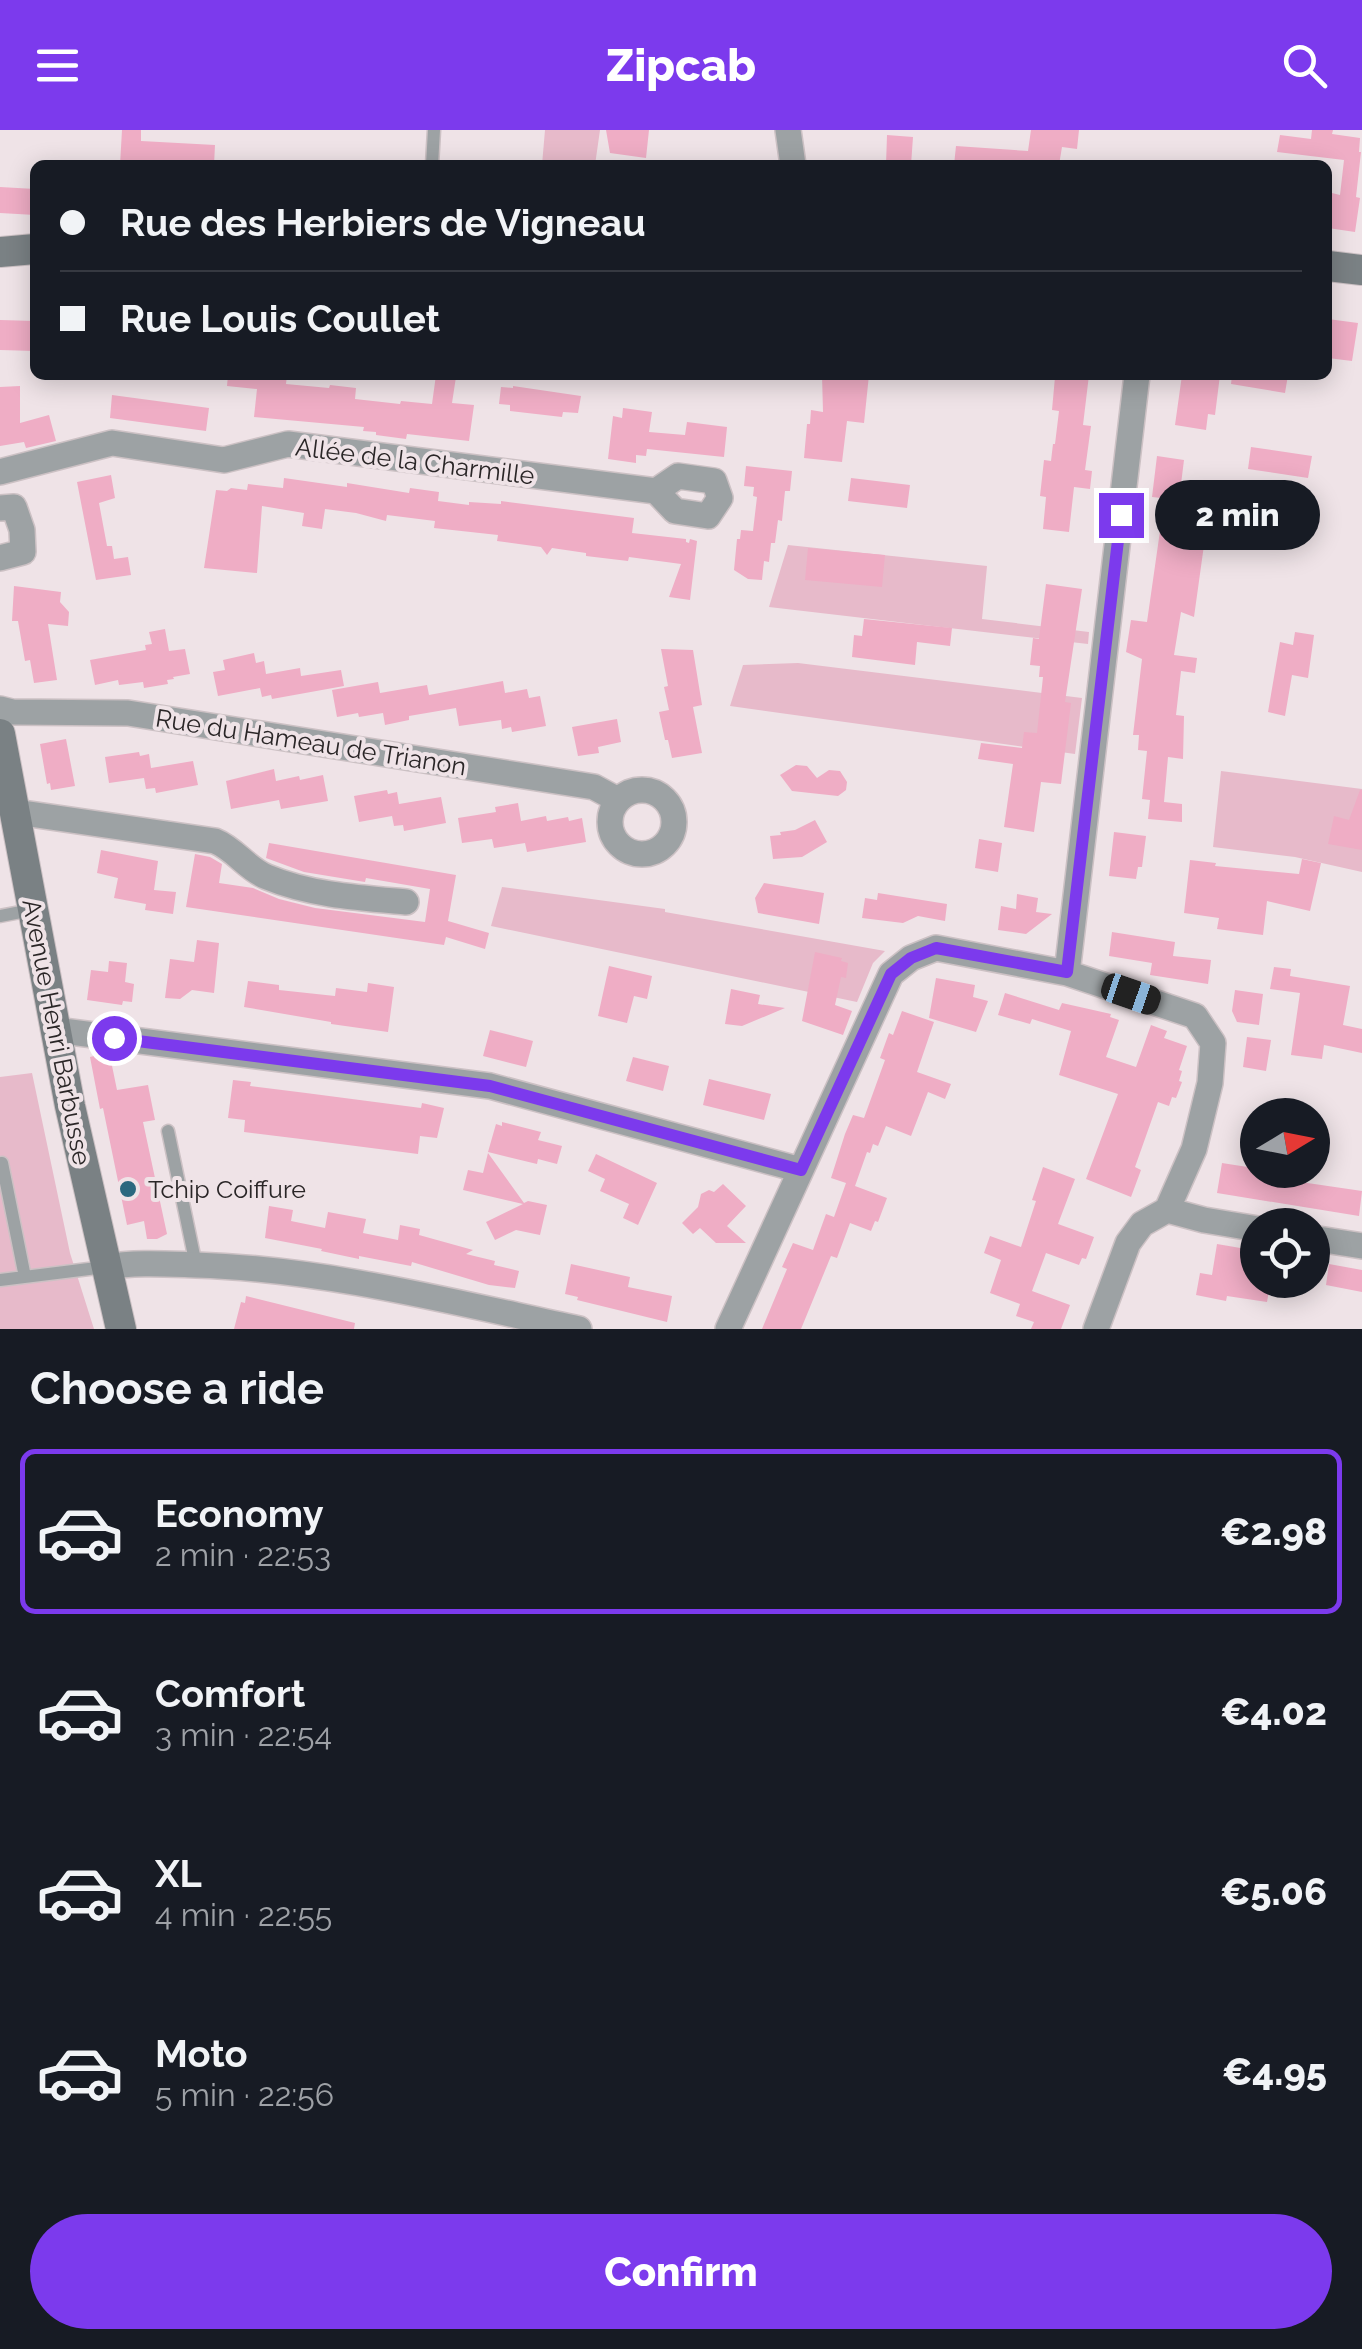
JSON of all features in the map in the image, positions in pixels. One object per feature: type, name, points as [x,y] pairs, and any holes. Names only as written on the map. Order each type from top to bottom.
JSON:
[{"type":"street","points":[[788,130],[792,160]]},
{"type":"street","points":[[0,252],[30,249]]},
{"type":"street","points":[[1332,266],[1362,270]]},
{"type":"street","points":[[1067,972],[1136,380]]},
{"type":"street","name":"Allée de la Charmille","points":[[0,472],[112,443],[224,460],[288,444],[656,490]]},
{"type":"street","points":[[0,508],[14,507],[22,530],[23,552],[0,558]]},
{"type":"street","name":"Rue du Hameau de Trianon","points":[[0,709],[128,713],[594,787],[618,800]]},
{"type":"street","name":"Avenue Henri Barbusse","points":[[0,734],[70,1106],[121,1329]]},
{"type":"street","points":[[16,812],[216,842],[227,846],[263,876],[300,888],[406,902]]},
{"type":"street","points":[[728,1329],[891,974],[911,958],[936,948],[1067,972],[1195,1016],[1213,1044],[1210,1083],[1194,1148],[1167,1210],[1142,1224],[1128,1243],[1096,1329]]},
{"type":"street","points":[[56,1030],[490,1086],[801,1170]]},
{"type":"street","points":[[1167,1210],[1240,1226]]},
{"type":"street","points":[[1330,1241],[1362,1246]]},
{"type":"street","points":[[105,1267],[226,1266],[324,1276],[579,1329]]},
{"type":"lane","points":[[432,160],[434,130]]},
{"type":"lane","points":[[0,916],[33,909]]},
{"type":"lane","points":[[168,1131],[196,1265]]},
{"type":"lane","points":[[2,1163],[25,1277]]},
{"type":"lane","points":[[0,1280],[105,1267]]},
{"type":"shaded area","points":[[545,130],[600,130],[596,160],[542,160]]},
{"type":"shaded area","points":[[788,545],[987,566],[982,619],[1089,632],[1088,644],[769,607]]},
{"type":"shaded area","points":[[798,663],[1082,698],[1075,754],[730,706],[743,665]]},
{"type":"shaded area","points":[[1221,771],[1362,789],[1362,872],[1295,857],[1213,847]]},
{"type":"shaded area","points":[[502,887],[665,909],[885,951],[873,963],[857,1002],[491,926]]},
{"type":"shaded area","points":[[32,1073],[70,1253],[94,1329],[0,1329],[0,1077]]},
{"type":"building","points":[[122,130],[141,130],[141,141],[215,145],[214,160],[120,160]]},
{"type":"building","points":[[606,130],[649,130],[646,158],[610,153]]},
{"type":"building","points":[[1031,130],[1079,130],[1077,149],[1062,147],[1060,160],[955,160],[956,146],[1028,151]]},
{"type":"building","points":[[1312,130],[1333,130],[1332,134],[1360,138],[1356,197],[1360,198],[1355,232],[1332,229],[1332,193],[1340,195],[1344,160],[1277,152],[1280,135],[1311,139]]},
{"type":"building","points":[[887,135],[913,137],[911,160],[886,160]]},
{"type":"building","points":[[0,187],[30,189],[30,215],[0,213]]},
{"type":"building","points":[[0,320],[30,321],[30,351],[0,350]]},
{"type":"building","points":[[1332,320],[1358,323],[1352,361],[1332,358]]},
{"type":"building","points":[[228,380],[286,380],[286,384],[356,388],[355,399],[432,404],[435,380],[456,380],[452,403],[474,405],[469,441],[407,434],[406,439],[376,435],[363,431],[364,427],[254,417],[257,389],[227,386]]},
{"type":"building","points":[[822,380],[868,380],[864,423],[847,421],[842,462],[804,458],[811,410],[823,412]]},
{"type":"building","points":[[1055,380],[1088,380],[1083,425],[1091,426],[1085,470],[1092,471],[1090,489],[1074,487],[1069,532],[1043,529],[1046,497],[1040,496],[1044,460],[1051,461],[1059,411],[1052,410]]},
{"type":"building","points":[[1181,380],[1219,380],[1215,415],[1208,414],[1206,430],[1175,425]]},
{"type":"building","points":[[1231,380],[1287,380],[1285,393],[1231,384]]},
{"type":"building","points":[[20,386],[20,423],[49,415],[56,441],[26,448],[24,442],[0,446],[0,387]]},
{"type":"building","points":[[501,387],[581,396],[578,413],[563,412],[562,417],[510,411],[510,405],[499,404]]},
{"type":"building","points":[[112,395],[209,408],[206,431],[110,418]]},
{"type":"building","points":[[623,408],[652,412],[649,432],[685,435],[687,422],[727,427],[724,457],[647,449],[646,456],[636,455],[636,463],[608,459],[613,416],[622,418]]},
{"type":"building","points":[[1251,447],[1312,456],[1308,478],[1248,469]]},
{"type":"building","points":[[1157,456],[1184,460],[1179,500],[1152,497]]},
{"type":"building","points":[[746,466],[792,471],[782,521],[778,520],[769,562],[764,561],[762,580],[748,579],[734,570],[737,539],[741,530],[753,531],[757,497],[753,496],[754,487],[744,486]]},
{"type":"building","points":[[111,475],[115,498],[99,503],[107,546],[112,546],[114,559],[128,557],[131,575],[96,580],[77,482]]},
{"type":"building","points":[[284,478],[409,493],[410,488],[439,492],[438,501],[469,505],[501,501],[634,518],[632,533],[697,541],[690,600],[669,597],[681,564],[586,556],[552,548],[547,555],[541,547],[497,541],[498,535],[434,528],[435,521],[387,515],[386,521],[325,509],[322,529],[302,526],[304,513],[262,506],[257,573],[204,568],[216,490],[247,490],[248,484],[283,488]]},
{"type":"building","points":[[851,478],[910,485],[907,508],[848,501]]},
{"type":"building","points":[[1164,503],[1188,507],[1187,515],[1229,522],[1225,548],[1204,545],[1194,617],[1181,612],[1174,655],[1197,658],[1195,673],[1181,671],[1176,715],[1184,716],[1183,759],[1168,757],[1164,802],[1182,804],[1182,822],[1148,819],[1150,800],[1142,799],[1147,751],[1138,750],[1139,735],[1133,735],[1142,659],[1126,652],[1131,620],[1147,622]]},
{"type":"building","points":[[808,548],[885,555],[882,587],[805,580]]},
{"type":"building","points":[[1046,584],[1082,589],[1065,702],[1071,703],[1061,784],[1041,782],[1034,832],[1004,827],[1013,764],[978,759],[981,743],[1022,748],[1024,732],[1037,733],[1043,677],[1039,677],[1040,666],[1030,665],[1033,638],[1039,639]]},
{"type":"building","points":[[14,586],[61,592],[60,602],[69,612],[68,626],[48,624],[57,680],[34,683],[30,660],[25,661],[18,621],[12,621]]},
{"type":"building","points":[[864,619],[952,628],[950,646],[917,642],[915,665],[852,657],[854,635],[862,636]]},
{"type":"building","points":[[165,629],[169,651],[185,649],[190,674],[173,677],[167,680],[168,684],[144,688],[143,682],[119,685],[118,680],[95,685],[90,660],[146,650],[145,645],[152,644],[149,632]]},
{"type":"building","points":[[1295,632],[1314,635],[1308,678],[1292,675],[1285,716],[1268,712],[1280,642],[1293,645]]},
{"type":"building","points":[[661,649],[693,650],[702,705],[693,707],[702,753],[672,758],[659,712],[669,710]]},
{"type":"building","points":[[254,653],[256,663],[264,661],[266,674],[300,668],[301,676],[341,670],[344,686],[272,699],[271,695],[262,697],[260,688],[218,696],[213,672],[225,670],[223,660]]},
{"type":"building","points":[[503,681],[505,693],[527,689],[529,698],[540,696],[546,726],[512,732],[511,727],[502,729],[501,720],[459,726],[456,708],[409,716],[409,720],[385,725],[383,713],[337,717],[332,690],[378,682],[380,693],[427,685],[429,695]]},
{"type":"building","points":[[617,719],[621,742],[598,747],[599,753],[578,756],[572,727]]},
{"type":"building","points":[[66,739],[75,786],[51,790],[40,744]]},
{"type":"building","points":[[139,752],[140,756],[149,754],[151,768],[193,761],[198,785],[156,793],[155,788],[146,789],[144,778],[109,783],[105,757]]},
{"type":"building","points":[[796,765],[807,766],[817,778],[829,770],[840,771],[847,782],[846,790],[838,796],[792,791],[780,775]]},
{"type":"building","points":[[274,769],[276,781],[323,775],[328,801],[281,809],[279,800],[231,809],[226,781]]},
{"type":"building","points":[[387,790],[388,794],[397,792],[399,804],[441,797],[446,823],[404,831],[403,825],[394,826],[392,816],[359,822],[354,796]]},
{"type":"building","points":[[1360,790],[1362,850],[1328,844],[1334,816],[1349,820]]},
{"type":"building","points":[[518,803],[521,821],[546,816],[547,821],[582,818],[586,842],[527,852],[525,843],[494,848],[492,839],[462,843],[458,818],[496,812],[495,807]]},
{"type":"building","points":[[815,820],[827,842],[802,857],[773,859],[770,836]]},
{"type":"building","points":[[1114,832],[1146,836],[1142,867],[1138,867],[1136,879],[1109,876]]},
{"type":"building","points":[[979,839],[1002,843],[998,872],[975,868]]},
{"type":"building","points":[[269,843],[456,875],[448,921],[489,933],[485,949],[446,937],[444,945],[186,907],[195,854],[222,864],[219,883],[253,888],[315,908],[425,922],[430,889],[304,872],[266,858]]},
{"type":"building","points":[[101,850],[158,861],[154,890],[176,892],[173,914],[145,910],[146,904],[114,898],[118,878],[97,873]]},
{"type":"building","points":[[1302,859],[1321,863],[1310,911],[1267,901],[1263,935],[1217,929],[1219,918],[1184,913],[1190,860],[1299,874]]},
{"type":"building","points":[[764,883],[824,893],[819,924],[758,913],[755,898]]},
{"type":"building","points":[[878,893],[947,904],[945,921],[918,916],[903,923],[862,918],[865,898],[877,900]]},
{"type":"building","points":[[1017,894],[1038,898],[1036,912],[1052,914],[1026,934],[998,930],[1001,906],[1016,909]]},
{"type":"building","points":[[1112,932],[1175,942],[1173,956],[1211,960],[1208,984],[1150,975],[1152,963],[1109,956]]},
{"type":"building","points":[[197,940],[219,943],[214,993],[192,990],[180,999],[165,998],[170,959],[194,962]]},
{"type":"building","points":[[815,952],[848,963],[835,1005],[852,1011],[843,1035],[802,1021]]},
{"type":"building","points":[[109,961],[127,963],[125,982],[134,984],[132,1002],[123,1001],[122,1005],[87,1000],[91,970],[108,972]]},
{"type":"building","points":[[609,966],[652,976],[647,999],[634,996],[627,1023],[598,1016]]},
{"type":"building","points":[[1274,967],[1291,969],[1290,976],[1350,986],[1343,1025],[1362,1029],[1362,1053],[1324,1045],[1322,1059],[1291,1055],[1300,993],[1270,989]]},
{"type":"building","points":[[936,978],[975,985],[973,997],[988,1001],[976,1032],[929,1018]]},
{"type":"building","points":[[248,981],[279,985],[279,990],[335,996],[336,988],[367,992],[368,983],[394,987],[388,1032],[244,1007]]},
{"type":"building","points":[[731,989],[760,995],[758,1004],[785,1008],[742,1026],[725,1024]]},
{"type":"building","points":[[1235,990],[1263,994],[1259,1025],[1237,1022],[1232,1011]]},
{"type":"building","points":[[1005,993],[1059,1010],[1062,1003],[1111,1014],[1119,1020],[1106,1057],[1136,1067],[1151,1025],[1167,1031],[1164,1038],[1187,1046],[1179,1070],[1182,1082],[1169,1106],[1158,1102],[1135,1167],[1141,1170],[1131,1197],[1086,1179],[1118,1094],[1059,1075],[1071,1031],[1032,1019],[1030,1024],[998,1015]]},
{"type":"building","points":[[902,1011],[934,1022],[917,1072],[951,1084],[945,1099],[928,1092],[911,1136],[886,1126],[878,1146],[873,1144],[867,1152],[855,1186],[887,1198],[871,1231],[850,1223],[837,1258],[831,1256],[801,1329],[762,1329],[787,1269],[782,1267],[793,1243],[813,1250],[826,1214],[834,1217],[846,1183],[831,1178],[845,1134],[853,1115],[864,1118],[885,1060],[880,1058]]},
{"type":"building","points":[[490,1030],[533,1041],[526,1067],[483,1056]]},
{"type":"building","points":[[1247,1037],[1271,1040],[1266,1071],[1243,1067]]},
{"type":"building","points":[[106,1053],[117,1090],[148,1085],[155,1120],[143,1122],[167,1234],[157,1239],[147,1239],[144,1221],[127,1225],[90,1057]]},
{"type":"building","points":[[633,1057],[669,1066],[663,1091],[626,1081]]},
{"type":"building","points":[[709,1079],[771,1094],[764,1120],[703,1105]]},
{"type":"building","points":[[233,1080],[251,1082],[250,1086],[444,1108],[437,1138],[420,1136],[418,1154],[244,1132],[245,1120],[228,1118]]},
{"type":"building","points":[[502,1122],[541,1132],[538,1140],[562,1146],[557,1164],[538,1159],[537,1164],[488,1152],[496,1124],[502,1126]]},
{"type":"building","points":[[488,1153],[524,1203],[547,1205],[540,1235],[516,1230],[495,1240],[486,1222],[523,1204],[463,1190],[468,1170],[483,1173]]},
{"type":"building","points":[[596,1154],[657,1183],[638,1225],[623,1218],[629,1204],[600,1191],[605,1179],[588,1171]]},
{"type":"building","points":[[1222,1163],[1240,1166],[1240,1188],[1330,1186],[1362,1191],[1359,1216],[1330,1211],[1330,1208],[1217,1193]]},
{"type":"building","points":[[1043,1167],[1075,1179],[1058,1224],[1094,1237],[1086,1259],[1082,1258],[1079,1265],[1046,1253],[1032,1291],[1070,1305],[1061,1329],[1031,1329],[1034,1322],[1016,1316],[1020,1304],[990,1293],[1001,1260],[984,1253],[990,1236],[1021,1247]]},
{"type":"building","points":[[723,1184],[746,1206],[727,1226],[746,1243],[716,1243],[700,1228],[693,1234],[682,1223],[698,1207],[701,1194],[714,1192]]},
{"type":"building","points":[[269,1206],[293,1210],[291,1221],[325,1228],[328,1212],[366,1219],[363,1233],[398,1240],[400,1225],[420,1229],[419,1235],[473,1250],[466,1254],[519,1271],[515,1288],[489,1285],[412,1262],[411,1266],[359,1259],[265,1238]]},
{"type":"building","points":[[1217,1244],[1240,1248],[1240,1298],[1227,1296],[1226,1301],[1196,1295],[1200,1273],[1212,1275]]},
{"type":"building","points":[[571,1264],[630,1277],[628,1287],[672,1296],[667,1322],[565,1294]]},
{"type":"building","points":[[1330,1264],[1362,1270],[1362,1292],[1330,1286]]},
{"type":"building","points":[[246,1296],[355,1323],[354,1329],[234,1329]]},
{"type":"place","name":"Tchip Coiffure","points":[[128,1189]]},
{"type":"route","points":[[114,1038],[490,1086],[801,1170],[891,974],[911,958],[936,948],[1067,972],[1121,515]]}]
